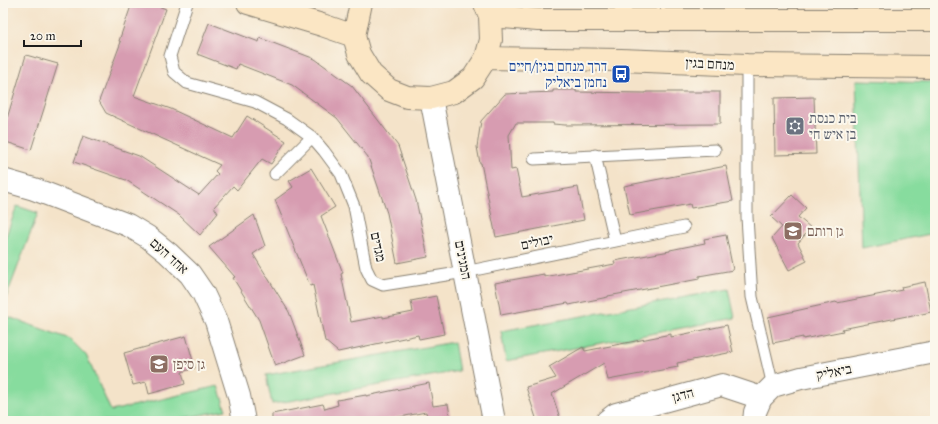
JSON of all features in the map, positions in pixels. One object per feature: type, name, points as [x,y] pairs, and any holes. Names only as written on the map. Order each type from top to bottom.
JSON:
[{"type":"main road","points":[[248,3],[354,36]]},
{"type":"main road","points":[[361,3],[354,36],[359,54],[371,74],[389,90],[407,97],[431,98],[454,92],[473,78],[486,58],[491,40],[487,10],[538,20],[935,20]]},
{"type":"main road","name":"מנחם בגין","points":[[486,58],[621,60],[747,65],[935,67]]},
{"type":"street","name":"המגינים","points":[[431,98],[494,421]]},
{"type":"street","name":"אחד העם","points":[[3,180],[34,189],[128,225],[148,237],[168,253],[190,274],[203,293],[216,322],[239,396],[244,421]]},
{"type":"street","name":"ביאליק","points":[[767,392],[801,378],[935,352]]},
{"type":"street","name":"הדגן","points":[[607,421],[616,414],[722,385],[767,392]]},
{"type":"street","points":[[754,421],[755,412],[767,392]]},
{"type":"lane","name":"מגדים","points":[[187,3],[170,56],[174,72],[187,83],[255,102],[287,119],[312,138],[324,151],[341,174],[344,181],[354,206],[366,268],[372,280],[383,285],[465,272]]},
{"type":"lane","points":[[747,65],[747,217],[752,297],[767,392]]},
{"type":"lane","points":[[275,174],[312,138]]},
{"type":"lane","points":[[534,159],[715,150]]},
{"type":"lane","points":[[595,156],[615,241]]},
{"type":"lane","name":"יבולים","points":[[465,272],[684,226]]},
{"type":"green space","points":[[856,80],[935,82],[935,233],[862,248]]},
{"type":"green space","points":[[17,206],[38,213],[3,306],[3,244]]},
{"type":"green space","points":[[729,289],[735,318],[506,361],[501,331]]},
{"type":"green space","points":[[3,315],[70,339],[86,355],[111,411],[218,386],[226,410],[168,421],[6,421],[3,418]]},
{"type":"green space","points":[[454,342],[459,371],[272,404],[266,375]]},
{"type":"building","points":[[132,3],[150,3],[166,9],[134,96],[171,109],[233,138],[247,116],[286,141],[271,164],[262,159],[237,190],[233,186],[214,207],[218,213],[200,235],[179,215],[126,180],[74,162],[83,136],[139,156],[199,195],[218,174],[215,171],[220,165],[106,113],[99,101],[121,42],[119,41]]},
{"type":"building","points":[[209,23],[259,42],[260,38],[315,59],[352,86],[398,146],[416,200],[428,257],[397,263],[387,213],[368,157],[337,118],[292,85],[238,64],[236,69],[197,54]]},
{"type":"building","points":[[26,55],[58,64],[31,150],[3,141],[3,132]]},
{"type":"building","points":[[553,90],[576,90],[576,92],[646,93],[720,92],[720,124],[565,125],[553,123],[516,123],[509,135],[511,170],[516,169],[522,197],[578,187],[584,220],[496,237],[477,147],[481,121],[505,94],[553,92]]},
{"type":"building","name":"בית כנסת בן איש חי","points":[[814,97],[816,154],[775,155],[774,98]]},
{"type":"building","points":[[726,166],[733,201],[691,208],[690,204],[630,215],[624,186]]},
{"type":"building","points":[[311,168],[335,207],[321,216],[343,273],[341,274],[351,322],[413,312],[411,301],[436,296],[444,334],[419,339],[418,335],[338,352],[325,341],[313,285],[310,286],[275,200],[293,187],[289,181]]},
{"type":"building","name":"גן רותם","points":[[792,195],[806,208],[798,217],[811,228],[798,243],[807,261],[789,270],[772,238],[782,227],[771,217]]},
{"type":"building","points":[[254,215],[265,246],[253,254],[289,312],[305,355],[275,366],[259,320],[233,278],[235,277],[209,247]]},
{"type":"building","points":[[726,235],[733,270],[699,276],[699,279],[569,305],[568,303],[501,315],[495,283],[544,274],[544,277],[615,264],[614,261],[705,243],[704,239]]},
{"type":"building","points":[[925,282],[931,312],[842,329],[843,331],[803,339],[803,337],[773,343],[768,317],[836,302],[902,290],[901,287]]},
{"type":"building","points":[[727,325],[733,352],[677,363],[678,367],[608,380],[604,363],[552,394],[561,421],[537,421],[526,387],[556,378],[549,367],[583,347],[585,351],[671,334],[671,337]]},
{"type":"building","name":"גן סיפן","points":[[186,336],[195,368],[182,372],[185,384],[149,394],[146,382],[133,385],[124,353]]},
{"type":"building","points":[[429,383],[433,406],[448,404],[451,421],[428,421],[426,412],[379,421],[272,421],[272,414],[323,404],[325,409],[338,405],[337,400],[366,396]]},
{"type":"place","name":"דרך מנחם בגין/חיים נחמן ביאליק","points":[[621,74]]},
{"type":"place","name":"בית כנסת בן איש חי","points":[[795,126]]},
{"type":"place","name":"גן רותם","points":[[793,231]]},
{"type":"place","name":"גן סיפן","points":[[159,364]]}]
